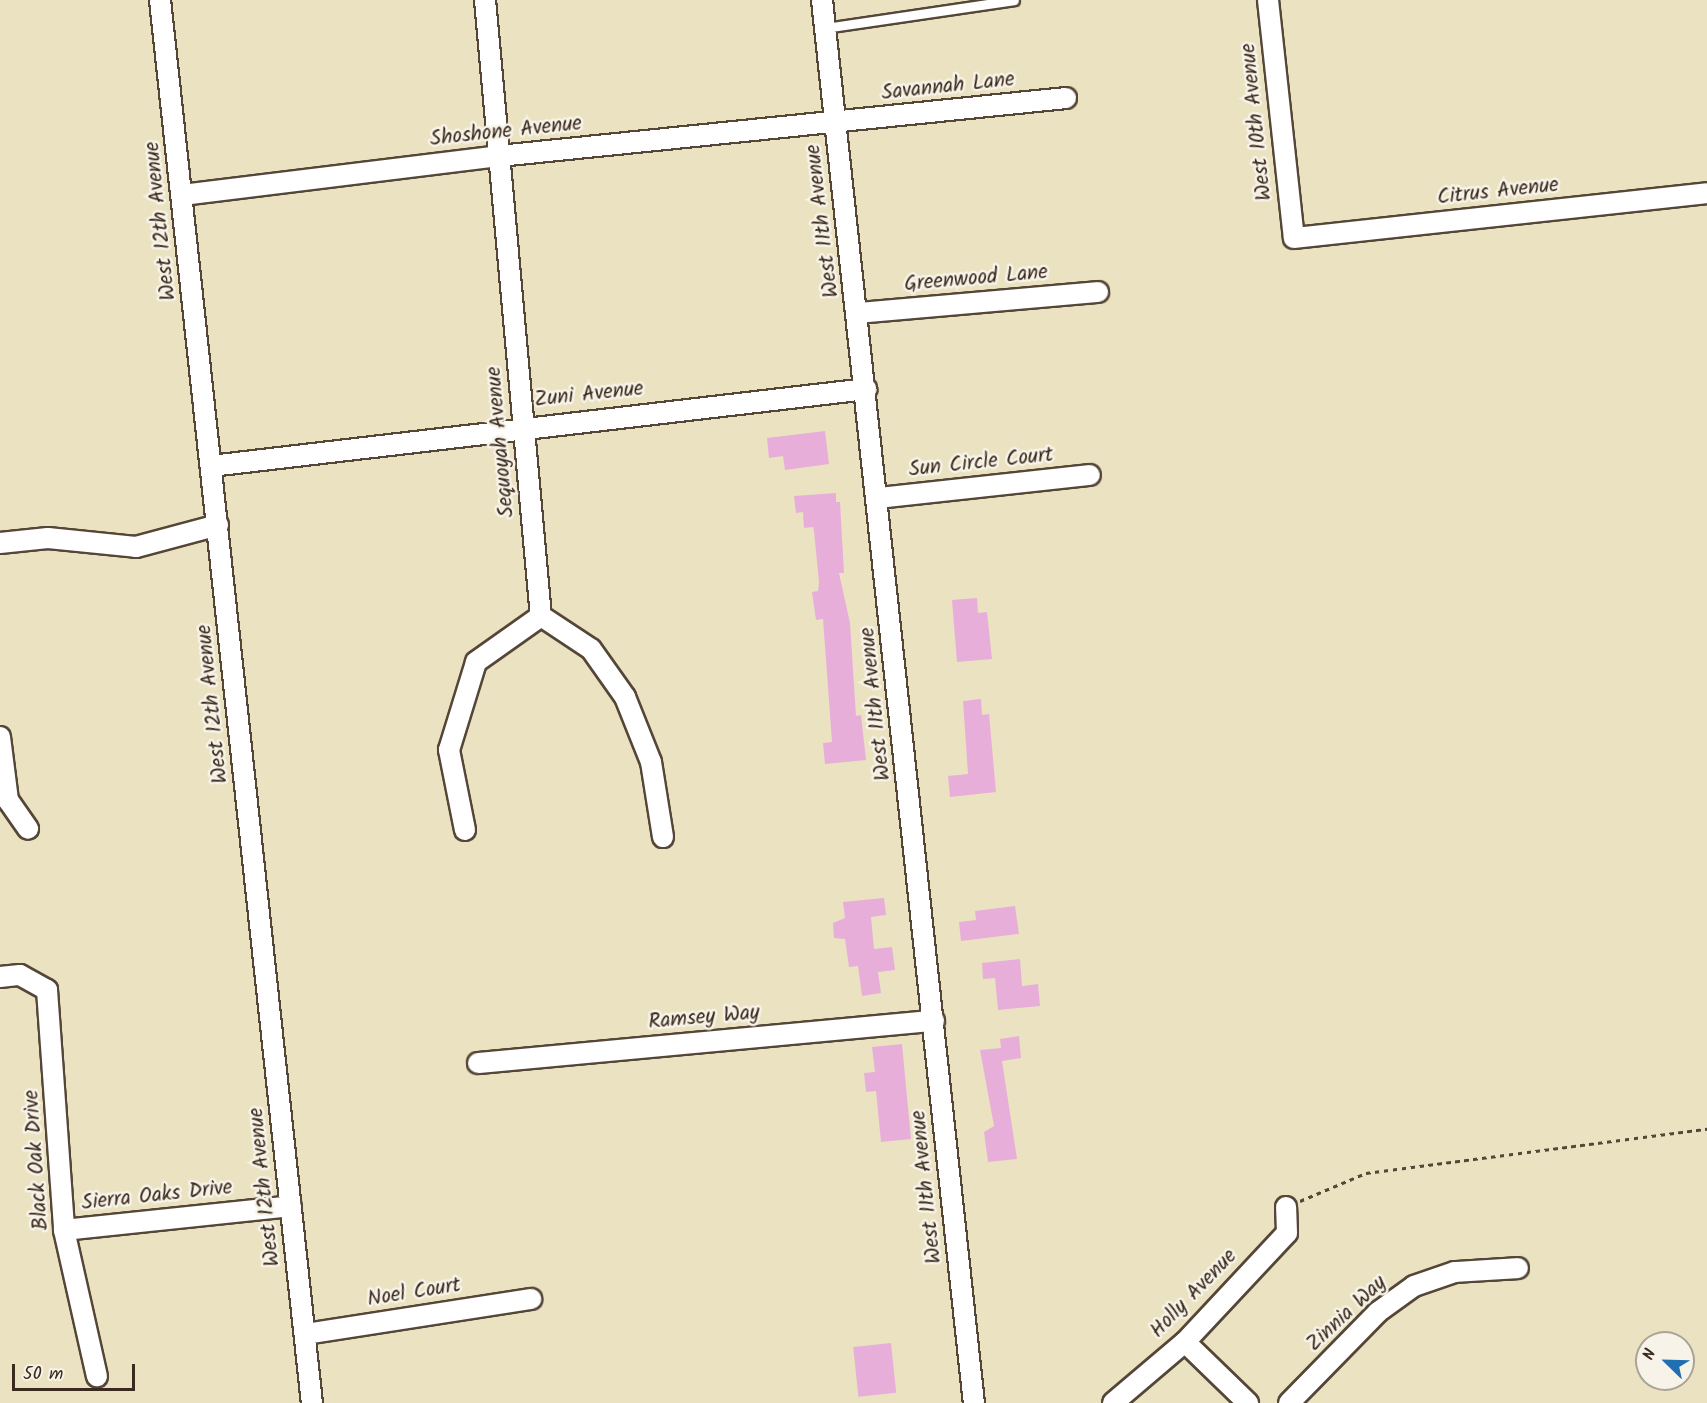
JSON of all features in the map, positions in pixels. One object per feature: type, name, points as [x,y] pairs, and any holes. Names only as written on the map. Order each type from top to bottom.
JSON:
[{"type":"street","name":"West 12th Avenue","points":[[160,0],[312,1403]]},
{"type":"street","name":"Sequoyah Avenue","points":[[485,0],[541,616]]},
{"type":"street","name":"West 11th Avenue","points":[[822,0],[858,313],[974,1403]]},
{"type":"street","name":"West 10th Avenue","points":[[1268,0],[1294,238]]},
{"type":"street","name":"Savannah Lane","points":[[836,123],[1066,98]]},
{"type":"street","name":"Shoshone Avenue","points":[[182,195],[500,156],[836,123]]},
{"type":"street","name":"Citrus Avenue","points":[[1294,238],[1707,193]]},
{"type":"street","name":"Greenwood Lane","points":[[858,313],[1098,292]]},
{"type":"street","name":"Zuni Avenue","points":[[211,466],[524,427],[866,389]]},
{"type":"street","name":"Sun Circle Court","points":[[878,498],[1090,475]]},
{"type":"street","points":[[0,543],[48,538],[136,547],[218,525]]},
{"type":"street","points":[[465,831],[449,750],[476,662],[541,616],[591,649],[625,697],[651,762],[663,837]]},
{"type":"street","points":[[0,737],[8,800],[28,829]]},
{"type":"street","name":"Black Oak Drive","points":[[0,977],[20,975],[47,990],[64,1230],[97,1376]]},
{"type":"street","name":"Ramsey Way","points":[[478,1063],[934,1021]]},
{"type":"street","name":"Sierra Oaks Drive","points":[[64,1230],[291,1206]]},
{"type":"street","name":"Holly Avenue","points":[[1113,1403],[1185,1342],[1287,1233],[1286,1207]]},
{"type":"street","name":"Zinnia Way","points":[[1289,1403],[1378,1312],[1414,1286],[1455,1272],[1518,1268]]},
{"type":"street","name":"Noel Court","points":[[305,1334],[531,1299]]},
{"type":"street","points":[[1185,1342],[1248,1403]]},
{"type":"lane","points":[[825,28],[1014,0]]},
{"type":"path","points":[[1286,1207],[1366,1173],[1707,1129]]},
{"type":"building","points":[[825,431],[829,464],[785,470],[783,456],[769,458],[767,438]]},
{"type":"building","points":[[836,493],[836,502],[840,502],[844,573],[839,573],[850,623],[856,716],[861,715],[866,760],[825,764],[823,743],[832,742],[823,619],[816,620],[812,592],[818,591],[819,582],[814,531],[813,527],[804,528],[803,512],[796,513],[794,496]]},
{"type":"building","points":[[977,598],[978,613],[987,612],[992,659],[957,662],[952,600]]},
{"type":"building","points":[[981,699],[982,715],[989,714],[996,792],[950,797],[948,776],[968,774],[963,701]]},
{"type":"building","points":[[884,898],[886,915],[871,917],[874,949],[892,947],[895,970],[878,972],[881,993],[862,996],[858,966],[849,967],[845,939],[834,938],[833,923],[845,918],[843,902]]},
{"type":"building","points":[[1015,906],[1019,934],[961,941],[959,922],[976,920],[975,911]]},
{"type":"building","points":[[1020,959],[1022,986],[1038,984],[1040,1006],[998,1010],[995,978],[983,979],[982,963]]},
{"type":"building","points":[[1019,1036],[1021,1058],[1002,1061],[1017,1159],[988,1162],[984,1132],[994,1126],[980,1050],[1001,1048],[1000,1039]]},
{"type":"building","points":[[902,1044],[911,1139],[881,1142],[876,1091],[866,1092],[864,1073],[875,1072],[872,1047]]},
{"type":"building","points":[[891,1343],[896,1393],[858,1397],[853,1347]]}]
